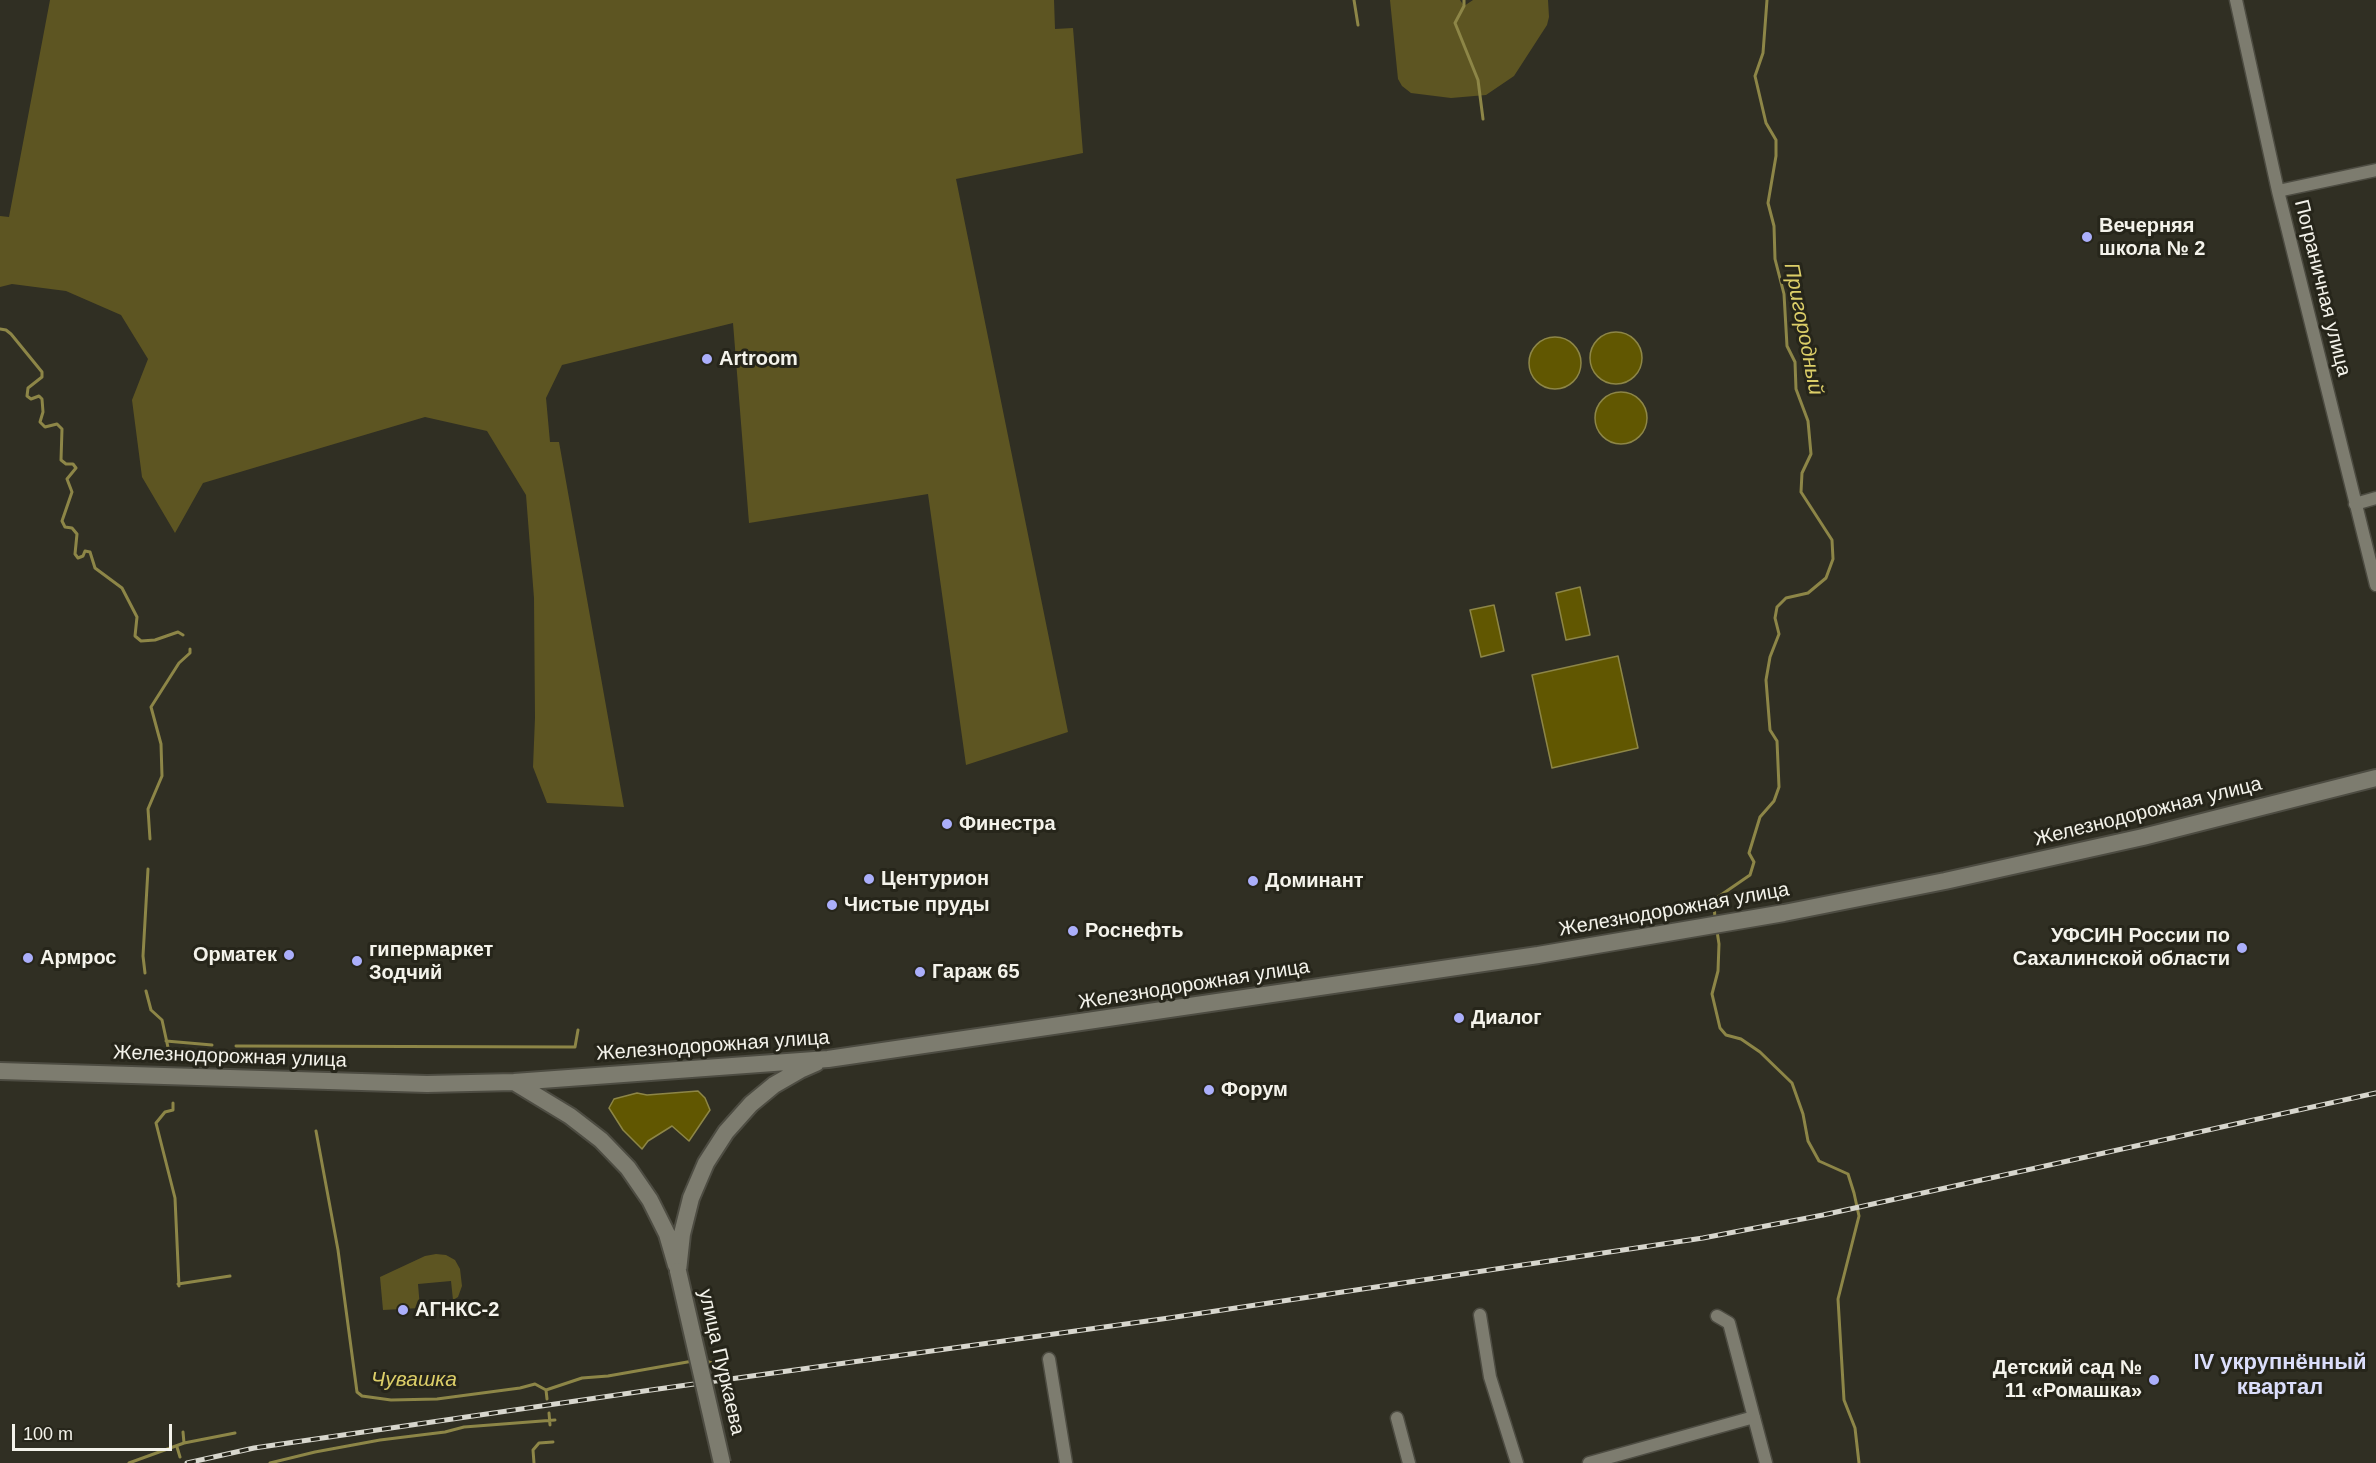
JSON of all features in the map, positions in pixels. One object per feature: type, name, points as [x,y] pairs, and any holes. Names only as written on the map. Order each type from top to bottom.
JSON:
[{"type":"main road","name":"Железнодорожная улица","points":[[0,1071],[427,1084],[514,1082],[828,1059],[1012,1034],[1538,955],[1737,921],[1957,879],[2143,837],[2376,778]]},
{"type":"main road","points":[[678,1271],[682,1234],[691,1198],[706,1163],[726,1132],[751,1104],[774,1085],[828,1059]]},
{"type":"main road","name":"улица Пуркаева","points":[[514,1082],[570,1116],[601,1140],[634,1176],[650,1200],[667,1234],[678,1271],[722,1463]]},
{"type":"street","name":"Пограничная улица","points":[[2236,0],[2278,191],[2376,585]]},
{"type":"street","points":[[2278,191],[2376,170]]},
{"type":"street","points":[[2355,504],[2376,498]]},
{"type":"street","points":[[1480,1315],[1490,1377],[1516,1463]]},
{"type":"street","points":[[1717,1316],[1729,1323],[1766,1463]]},
{"type":"street","points":[[1049,1359],[1066,1463]]},
{"type":"street","points":[[1589,1463],[1754,1417]]},
{"type":"street","points":[[1397,1418],[1409,1463]]},
{"type":"shaded area","points":[[50,0],[1054,0],[1055,29],[1073,28],[1083,153],[956,179],[1068,732],[966,765],[928,494],[749,523],[733,323],[562,365],[546,398],[550,442],[559,442],[624,807],[547,803],[533,767],[534,598],[526,495],[487,431],[425,417],[203,483],[175,533],[142,477],[132,400],[148,359],[121,315],[66,291],[12,284],[0,287],[0,216],[9,217]]},
{"type":"shaded area","points":[[1390,0],[1460,0],[1464,6],[1473,0],[1548,0],[1549,17],[1547,25],[1514,76],[1486,95],[1451,98],[1411,93],[1402,86],[1398,79]]},
{"type":"shaded area","points":[[1616,332],[1626,334],[1634,340],[1640,348],[1642,358],[1640,368],[1634,376],[1626,382],[1616,384],[1606,382],[1598,376],[1592,368],[1590,358],[1592,348],[1598,340],[1606,334]]},
{"type":"shaded area","points":[[1555,337],[1565,339],[1573,345],[1579,353],[1581,363],[1579,373],[1573,381],[1565,387],[1555,389],[1545,387],[1537,381],[1531,373],[1529,363],[1531,353],[1537,345],[1545,339]]},
{"type":"shaded area","points":[[1621,392],[1631,394],[1639,400],[1645,408],[1647,418],[1645,428],[1639,436],[1631,442],[1621,444],[1611,442],[1603,436],[1597,428],[1595,418],[1597,408],[1603,400],[1611,394]]},
{"type":"shaded area","points":[[1580,587],[1590,635],[1566,640],[1556,593]]},
{"type":"shaded area","points":[[1494,605],[1504,651],[1481,657],[1470,610]]},
{"type":"shaded area","points":[[1618,656],[1638,748],[1552,768],[1532,675]]},
{"type":"shaded area","points":[[698,1091],[705,1098],[710,1110],[689,1141],[672,1126],[648,1141],[642,1149],[623,1130],[609,1108],[614,1099],[637,1093],[647,1095]]},
{"type":"shaded area","points":[[446,1255],[455,1260],[460,1269],[462,1286],[458,1297],[453,1300],[451,1281],[418,1284],[420,1308],[383,1310],[380,1277],[425,1256]]},
{"type":"waterway","points":[[1354,0],[1358,25]]},
{"type":"waterway","points":[[1464,0],[1464,6],[1455,23],[1478,80],[1483,119]]},
{"type":"waterway","name":"Пригородный","points":[[1715,919],[1714,903],[1718,897],[1750,875],[1754,862],[1749,853],[1760,817],[1774,801],[1779,787],[1777,741],[1770,730],[1766,680],[1770,657],[1779,634],[1775,618],[1777,607],[1786,598],[1808,593],[1826,578],[1833,559],[1832,540],[1801,492],[1802,473],[1811,454],[1808,421],[1796,389],[1795,362],[1787,346],[1784,294],[1775,259],[1774,226],[1768,203],[1776,156],[1776,140],[1766,123],[1755,76],[1763,53],[1767,0]]},
{"type":"waterway","name":"Чувашка","points":[[0,329],[11,334],[42,372],[42,377],[28,388],[27,396],[31,399],[39,396],[42,399],[43,412],[40,422],[45,427],[57,424],[62,429],[61,460],[66,464],[73,464],[76,468],[67,479],[72,492],[62,521],[65,527],[72,528],[77,534],[75,554],[78,558],[83,556],[85,551],[90,552],[95,568],[122,588],[137,617],[135,636],[141,641],[155,640],[178,632],[183,635]]},
{"type":"waterway","name":"Чувашка","points":[[150,839],[148,809],[162,776],[161,744],[151,707],[179,663],[190,653],[190,649]]},
{"type":"waterway","name":"Чувашка","points":[[145,973],[143,956],[148,869]]},
{"type":"waterway","name":"Пригородный","points":[[1717,931],[1718,971],[1712,994],[1720,1028],[1726,1035],[1741,1039],[1760,1052],[1792,1083],[1803,1114],[1808,1141],[1819,1161],[1848,1174],[1854,1193],[1859,1216],[1838,1299],[1844,1400],[1855,1428],[1859,1463]]},
{"type":"waterway","name":"Чувашка","points":[[146,991],[151,1010],[162,1020],[169,1052]]},
{"type":"waterway","points":[[236,1046],[575,1047],[578,1030]]},
{"type":"waterway","points":[[166,1041],[212,1045]]},
{"type":"waterway","points":[[173,1103],[173,1110],[165,1112],[156,1123],[175,1198],[179,1286]]},
{"type":"waterway","name":"Чувашка","points":[[316,1131],[338,1250],[357,1392],[362,1396],[391,1400],[437,1399],[535,1384],[546,1390],[582,1378],[608,1376],[693,1361]]},
{"type":"waterway","points":[[178,1284],[230,1276]]},
{"type":"waterway","name":"Чувашка","points":[[703,1360],[729,1369]]},
{"type":"waterway","points":[[546,1390],[547,1399]]},
{"type":"waterway","points":[[549,1413],[550,1425]]},
{"type":"waterway","points":[[270,1463],[315,1452],[464,1427],[555,1420]]},
{"type":"waterway","points":[[129,1463],[184,1443],[183,1432]]},
{"type":"waterway","points":[[184,1443],[235,1433]]},
{"type":"waterway","points":[[534,1463],[533,1450],[539,1443],[553,1442]]},
{"type":"waterway","points":[[177,1447],[180,1457]]},
{"type":"railway","points":[[187,1463],[254,1448],[1169,1318],[1703,1238],[1823,1215],[2376,1093]]},
{"type":"place","name":"Вечерняя школа № 2","points":[[2087,237]]},
{"type":"place","name":"Artroom","points":[[707,359]]},
{"type":"place","name":"Финестра","points":[[947,824]]},
{"type":"place","name":"Центурион","points":[[869,879]]},
{"type":"place","name":"Доминант","points":[[1253,881]]},
{"type":"place","name":"Чистые пруды","points":[[832,905]]},
{"type":"place","name":"Роснефть","points":[[1073,931]]},
{"type":"place","name":"УФСИН России по Сахалинской области","points":[[2242,948]]},
{"type":"place","name":"Орматек","points":[[289,955]]},
{"type":"place","name":"Армрос","points":[[28,958]]},
{"type":"place","name":"гипермаркет Зодчий","points":[[357,961]]},
{"type":"place","name":"Гараж 65","points":[[920,972]]},
{"type":"place","name":"Диалог","points":[[1459,1018]]},
{"type":"place","name":"Форум","points":[[1209,1090]]},
{"type":"place","name":"АГНКС-2","points":[[403,1310]]},
{"type":"place","name":"Детский сад № 11 «Ромашка»","points":[[2154,1380]]},
{"type":"district","name":"IV укрупнённый квартал","points":[[2280,1376]]}]
